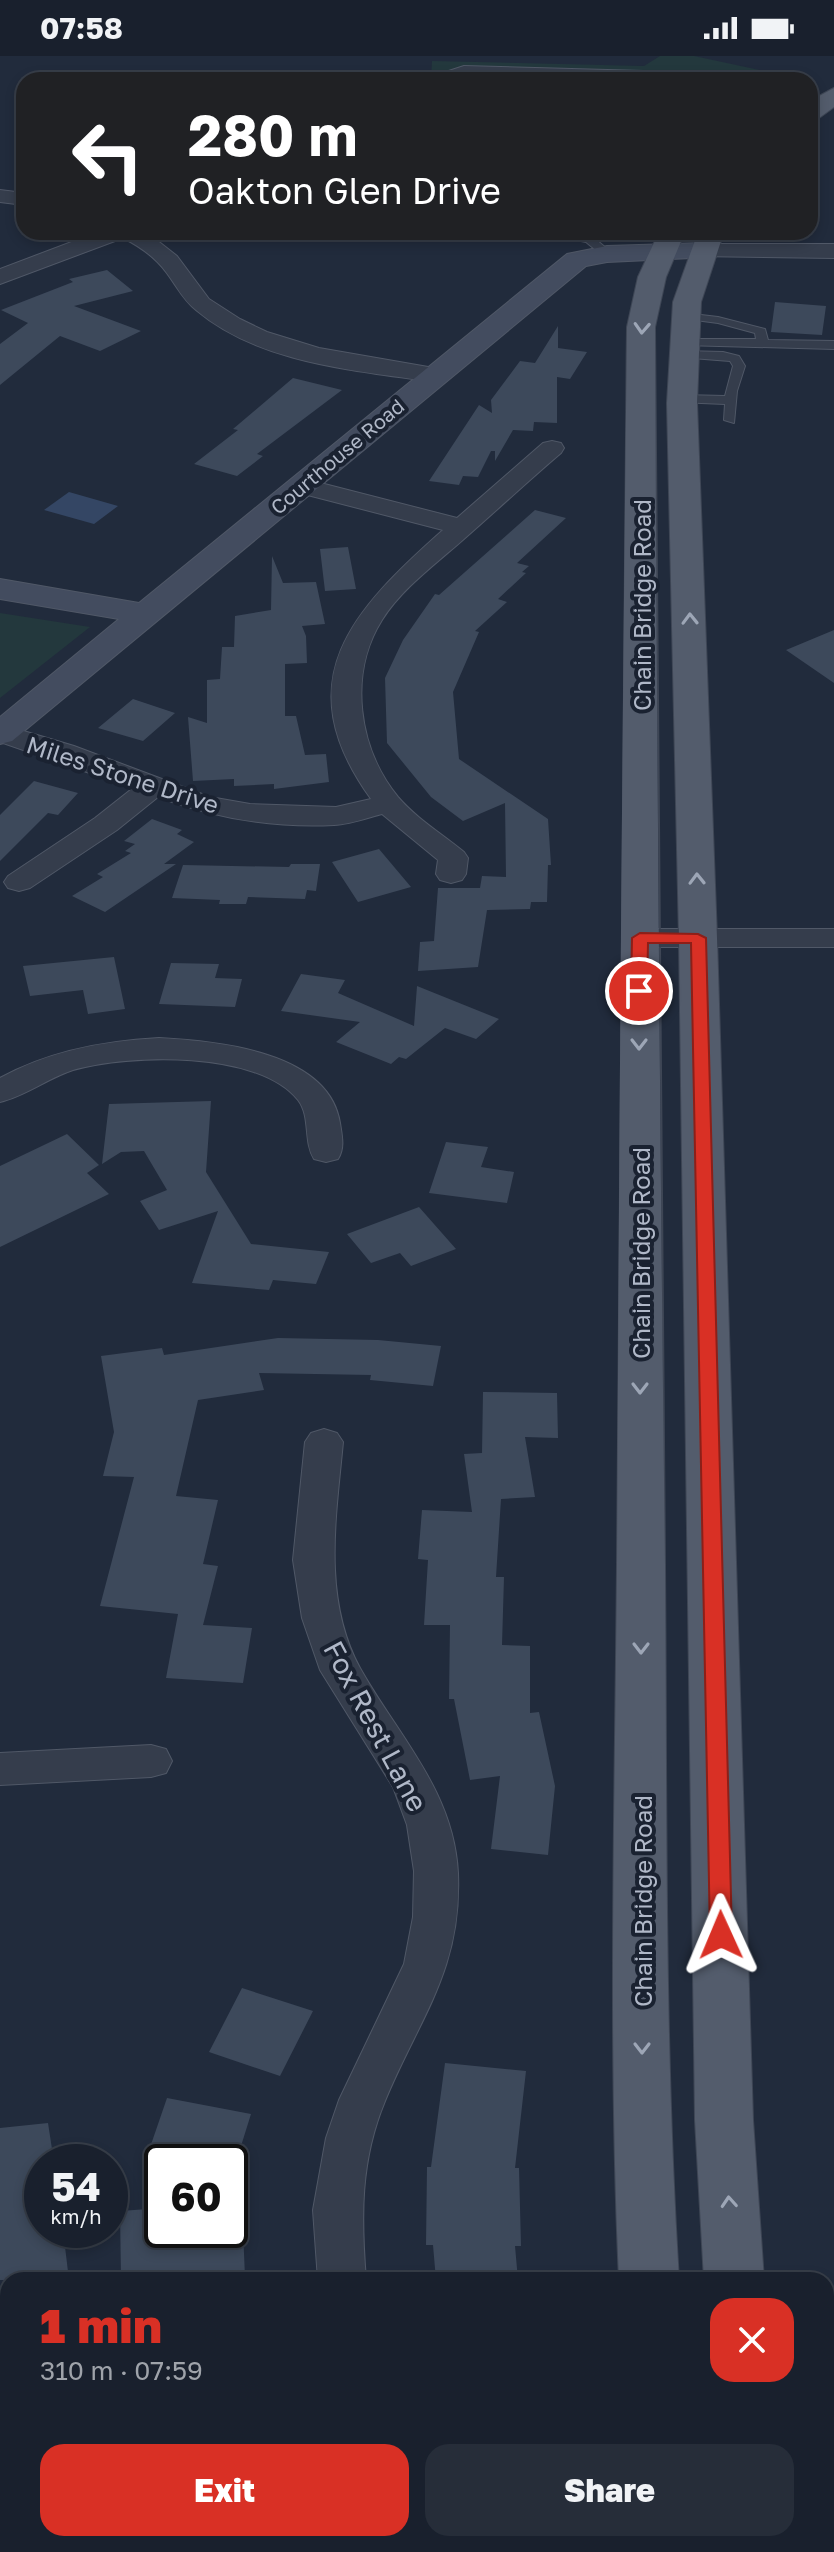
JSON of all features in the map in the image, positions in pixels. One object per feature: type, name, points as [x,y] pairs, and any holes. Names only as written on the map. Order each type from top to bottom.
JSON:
[{"type":"main road","name":"Chain Bridge Road","points":[[686,242],[682,399],[698,938],[724,2106],[734,2272]]},
{"type":"main road","name":"Chain Bridge Road","points":[[649,2272],[643,2171],[641,327],[645,303],[686,242]]},
{"type":"street","points":[[0,277],[97,240]]},
{"type":"street","points":[[139,240],[172,265],[185,287],[205,307],[240,328],[311,353],[434,375]]},
{"type":"street","points":[[686,242],[834,251]]},
{"type":"street","name":"Courthouse Road","points":[[0,734],[577,260],[686,242]]},
{"type":"street","points":[[451,874],[453,858],[389,804],[363,763],[347,724],[346,689],[353,654],[368,620],[394,588],[552,448]]},
{"type":"street","points":[[301,486],[462,527]]},
{"type":"street","points":[[0,589],[146,614]]},
{"type":"street","name":"Miles Stone Drive","points":[[0,734],[64,752],[203,804],[288,816],[336,816],[389,804]]},
{"type":"street","points":[[19,882],[106,824],[152,787]]},
{"type":"street","points":[[640,938],[834,938]]},
{"type":"street","points":[[0,1092],[45,1070],[102,1054],[166,1049],[219,1054],[275,1069],[296,1080],[315,1100],[323,1117],[326,1151]]},
{"type":"street","name":"Fox Rest Lane","points":[[324,1442],[313,1560],[322,1618],[340,1670],[412,1782],[428,1825],[436,1871],[435,1917],[426,1964],[362,2100],[349,2138],[337,2210],[341,2272]]},
{"type":"street","points":[[0,1769],[151,1761]]},
{"type":"lane","points":[[454,72],[464,69],[527,72]]},
{"type":"lane","points":[[590,240],[607,254]]},
{"type":"lane","points":[[684,337],[748,326],[761,331],[762,343]]},
{"type":"lane","points":[[684,337],[834,345]]},
{"type":"lane","points":[[684,337],[735,359],[739,366],[730,400],[730,420]]},
{"type":"lane","points":[[682,399],[730,400]]},
{"type":"green space","points":[[660,56],[694,56],[769,72],[431,72],[432,61],[644,66]]},
{"type":"green space","points":[[0,613],[90,627],[0,698]]},
{"type":"water","points":[[69,492],[118,506],[94,524],[44,510]]},
{"type":"building","points":[[107,270],[133,291],[74,306],[141,331],[100,351],[60,336],[0,385],[0,344],[28,323],[1,310],[73,282],[69,279]]},
{"type":"building","points":[[775,302],[826,306],[822,335],[771,332]]},
{"type":"building","points":[[558,326],[558,348],[587,352],[570,379],[557,377],[557,423],[534,422],[533,431],[513,430],[495,461],[495,451],[491,451],[478,477],[463,476],[459,485],[429,481],[479,405],[492,413],[491,400],[520,361],[535,363]]},
{"type":"building","points":[[293,378],[342,390],[257,454],[263,456],[237,476],[194,464],[238,430],[233,429]]},
{"type":"building","points":[[535,510],[566,518],[517,563],[529,566],[522,572],[526,573],[498,599],[507,602],[475,631],[479,632],[453,692],[459,759],[548,819],[551,865],[548,865],[547,902],[531,902],[530,909],[487,910],[478,967],[418,971],[420,942],[434,941],[438,888],[480,888],[482,876],[506,877],[505,803],[463,821],[431,797],[387,743],[385,678],[403,640],[435,594],[439,595]]},
{"type":"building","points":[[348,547],[356,589],[325,591],[320,549]]},
{"type":"building","points":[[272,556],[283,583],[316,582],[325,624],[302,626],[306,636],[307,663],[285,664],[285,716],[296,716],[305,755],[326,754],[329,782],[274,789],[274,784],[234,786],[234,779],[193,781],[188,717],[207,723],[207,680],[220,679],[222,647],[234,647],[235,616],[271,610]]},
{"type":"building","points":[[834,630],[834,683],[786,650]]},
{"type":"building","points":[[133,699],[175,713],[143,741],[98,728]]},
{"type":"building","points":[[34,781],[78,793],[58,815],[48,813],[0,861],[0,815]]},
{"type":"building","points":[[152,819],[182,830],[177,834],[194,842],[164,864],[176,864],[105,912],[72,896],[103,877],[97,874],[131,853],[125,851],[135,844],[124,841]]},
{"type":"building","points":[[379,849],[411,887],[358,902],[332,862]]},
{"type":"building","points":[[291,864],[320,864],[316,891],[307,890],[305,899],[248,897],[246,904],[219,904],[220,900],[172,898],[183,865],[289,867]]},
{"type":"building","points":[[114,957],[125,1009],[88,1014],[83,990],[30,996],[23,966]]},
{"type":"building","points":[[171,963],[219,964],[215,978],[242,979],[235,1007],[159,1004]]},
{"type":"building","points":[[301,974],[345,980],[338,993],[414,1026],[417,986],[499,1019],[476,1039],[445,1028],[406,1059],[399,1057],[391,1064],[336,1042],[360,1022],[281,1011]]},
{"type":"building","points":[[211,1101],[206,1172],[251,1244],[329,1252],[316,1284],[273,1280],[269,1290],[192,1283],[218,1211],[159,1230],[140,1201],[167,1190],[144,1151],[121,1152],[102,1164],[109,1104]]},
{"type":"building","points":[[67,1134],[99,1165],[87,1173],[109,1194],[0,1247],[0,1166]]},
{"type":"building","points":[[446,1142],[488,1147],[481,1167],[514,1172],[507,1203],[429,1193]]},
{"type":"building","points":[[419,1207],[456,1249],[411,1266],[400,1253],[371,1263],[347,1234]]},
{"type":"building","points":[[278,1338],[378,1340],[441,1346],[433,1386],[370,1380],[371,1375],[259,1373],[264,1390],[198,1400],[176,1496],[218,1500],[203,1564],[218,1566],[203,1625],[252,1628],[243,1683],[166,1678],[178,1614],[100,1606],[134,1477],[103,1476],[114,1432],[101,1356],[162,1348],[164,1355]]},
{"type":"building","points":[[483,1392],[557,1393],[558,1438],[525,1437],[535,1497],[501,1499],[496,1577],[504,1577],[502,1645],[530,1646],[530,1713],[539,1712],[555,1786],[548,1855],[491,1849],[500,1776],[470,1780],[454,1699],[449,1699],[450,1625],[424,1625],[428,1560],[418,1559],[422,1510],[472,1512],[464,1454],[482,1453]]},
{"type":"building","points":[[242,1988],[313,2011],[280,2076],[209,2052]]},
{"type":"building","points":[[445,2063],[526,2071],[515,2168],[519,2168],[521,2246],[515,2246],[517,2272],[435,2272],[433,2245],[426,2245],[427,2167],[431,2167]]},
{"type":"building","points":[[167,2098],[251,2114],[242,2144],[151,2144]]},
{"type":"building","points":[[48,2123],[51,2144],[24,2144],[24,2248],[65,2248],[68,2272],[0,2272],[0,2128]]},
{"type":"building","points":[[144,2209],[144,2248],[244,2248],[245,2272],[121,2272],[121,2248],[128,2248],[128,2210]]},
{"type":"route","points":[[639,991],[640,938],[698,938],[721,1935]]}]
